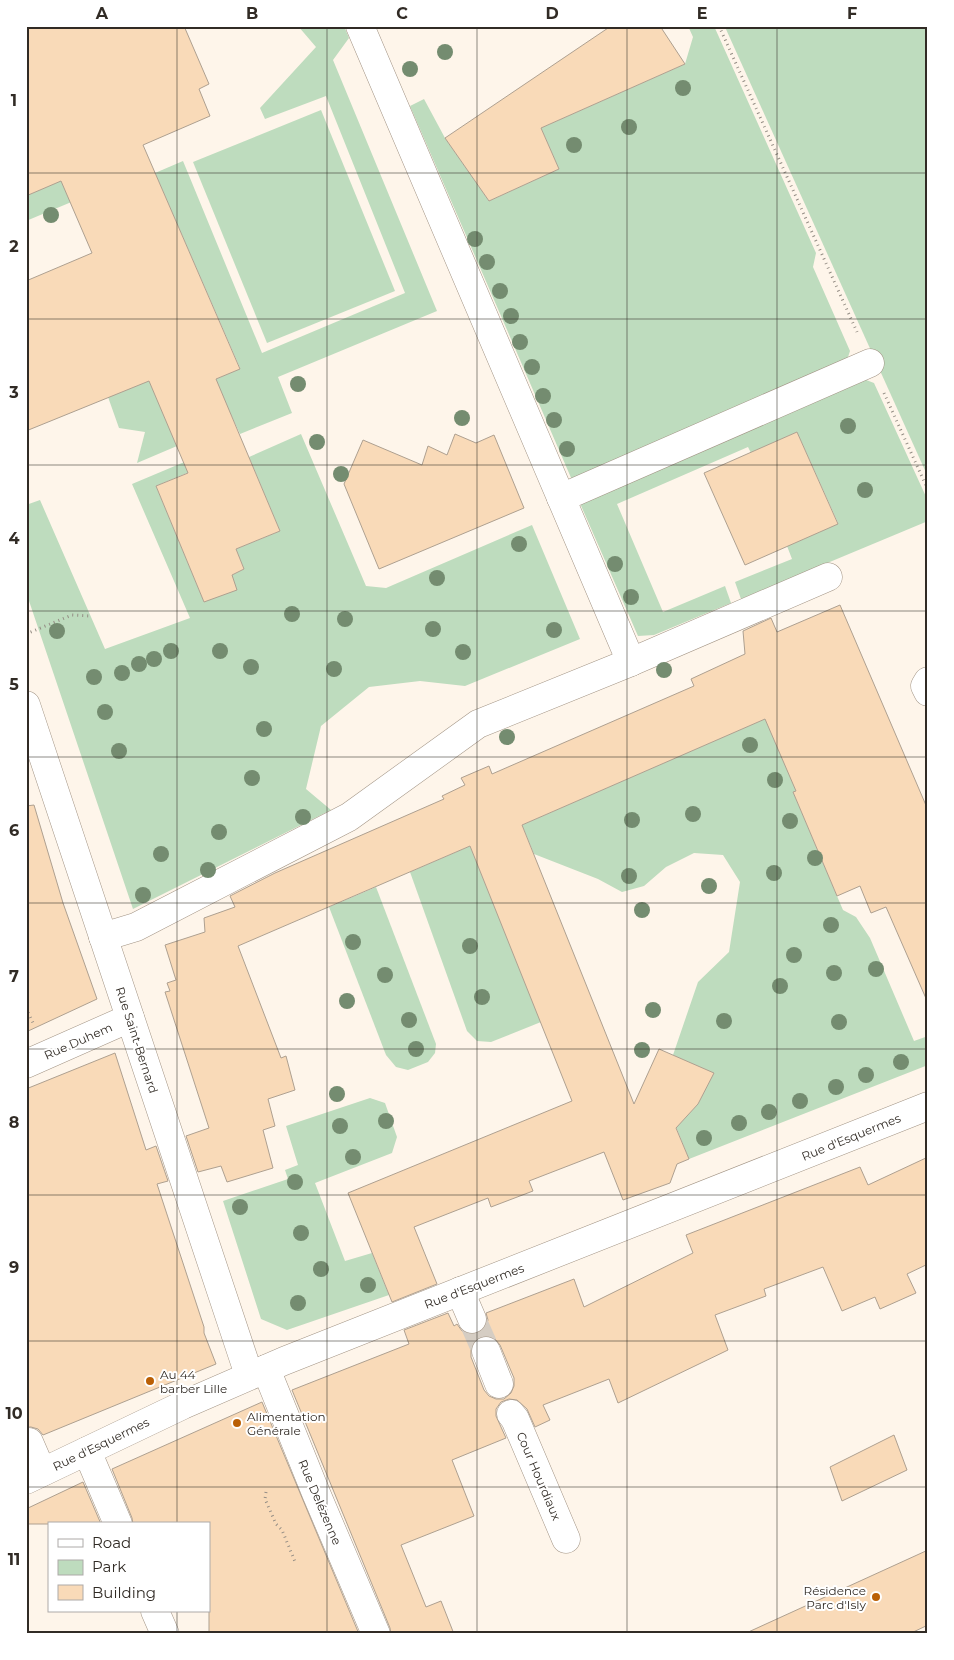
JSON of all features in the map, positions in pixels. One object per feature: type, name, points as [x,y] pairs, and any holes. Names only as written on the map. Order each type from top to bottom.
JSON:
[{"type":"street","points":[[360,26],[631,662]]},
{"type":"street","points":[[561,498],[870,363]]},
{"type":"street","points":[[103,937],[136,927],[349,817],[478,724],[631,662],[828,577]]},
{"type":"street","points":[[928,681],[925,686],[928,692]]},
{"type":"street","name":"Rue Saint-Bernard","points":[[26,705],[130,1018],[258,1372]]},
{"type":"street","name":"Rue Duhem","points":[[26,1064],[130,1018]]},
{"type":"street","name":"Rue d'Esquermes","points":[[34,1476],[258,1372],[928,1106]]},
{"type":"street","points":[[460,1292],[472,1319]]},
{"type":"street","points":[[486,1351],[499,1384]]},
{"type":"street","name":"Rue Delézenne","points":[[258,1372],[316,1493],[376,1634]]},
{"type":"street","name":"Cour Hourdiaux","points":[[511,1414],[515,1419],[566,1539]]},
{"type":"street","points":[[29,1442],[34,1476]]},
{"type":"street","points":[[87,1451],[117,1522]]},
{"type":"street","points":[[156,1612],[165,1634]]},
{"type":"path","points":[[719,26],[928,490]]},
{"type":"path","points":[[26,634],[72,614],[90,616]]},
{"type":"path","points":[[266,1492],[265,1499],[276,1524],[282,1530],[296,1564]]},
{"type":"green space","points":[[298,26],[344,26],[349,38],[333,60],[437,311],[278,377],[292,413],[240,434],[212,381],[240,368],[155,173],[183,161],[262,353],[405,293],[326,96],[265,119],[260,108],[316,47]]},
{"type":"green space","points":[[688,26],[714,26],[816,253],[813,267],[850,351],[847,360],[572,480],[410,106],[424,99],[445,138],[489,201],[559,169],[541,128],[685,64],[693,37]]},
{"type":"green space","points":[[928,26],[928,477],[725,27]]},
{"type":"green space","points":[[321,110],[395,291],[267,343],[193,162]]},
{"type":"green space","points":[[71,176],[81,198],[26,221],[26,196]]},
{"type":"green space","points":[[141,362],[177,446],[137,463],[145,432],[119,428],[108,397]]},
{"type":"green space","points":[[861,378],[874,383],[928,501],[928,521],[741,599],[735,582],[792,559],[787,546],[838,523],[797,432],[751,453],[748,447],[617,504],[663,612],[725,586],[731,603],[654,635],[638,636],[579,501]]},
{"type":"green space","points":[[301,434],[366,586],[386,588],[532,525],[580,639],[465,686],[420,681],[369,687],[321,726],[306,789],[331,810],[133,909],[26,592],[26,505],[40,500],[105,649],[190,618],[132,484],[201,455],[206,465],[156,486],[204,602],[232,575],[244,569],[236,549],[280,531],[249,457]]},
{"type":"green space","points":[[771,716],[796,791],[793,792],[843,910],[856,917],[870,938],[914,1041],[928,1036],[928,1065],[689,1159],[676,1127],[698,1104],[711,1078],[673,1055],[698,982],[729,952],[740,882],[723,855],[694,853],[666,867],[644,886],[622,892],[598,879],[534,854],[522,825]]},
{"type":"green space","points":[[470,846],[541,1022],[491,1042],[477,1041],[467,1031],[410,872]]},
{"type":"green space","points":[[376,887],[436,1044],[435,1053],[428,1062],[408,1070],[396,1067],[386,1055],[329,907]]},
{"type":"green space","points":[[370,1098],[385,1103],[397,1137],[392,1153],[315,1183],[345,1261],[372,1253],[389,1295],[287,1330],[261,1319],[223,1201],[288,1179],[285,1170],[298,1165],[286,1126]]},
{"type":"building","points":[[26,26],[184,26],[209,84],[199,89],[210,116],[143,145],[240,369],[216,379],[280,531],[236,549],[244,569],[232,575],[237,590],[204,602],[156,486],[188,473],[149,381],[26,431],[26,281],[92,253],[61,181],[26,196]]},
{"type":"building","points":[[611,26],[660,26],[685,64],[541,128],[559,169],[489,201],[445,138]]},
{"type":"building","points":[[797,432],[838,524],[745,565],[704,473]]},
{"type":"building","points":[[455,434],[476,443],[494,435],[524,508],[379,569],[344,484],[363,440],[422,465],[428,446],[447,455]]},
{"type":"building","points":[[840,605],[928,810],[928,1003],[886,907],[871,913],[860,886],[837,896],[793,792],[796,791],[765,719],[522,825],[634,1104],[659,1049],[714,1073],[698,1104],[676,1128],[689,1159],[677,1164],[670,1183],[623,1200],[604,1152],[529,1181],[533,1191],[491,1207],[488,1198],[414,1227],[437,1284],[392,1302],[348,1193],[572,1101],[470,846],[238,946],[281,1058],[286,1056],[295,1090],[268,1099],[275,1126],[263,1130],[273,1168],[227,1182],[221,1166],[198,1172],[186,1136],[209,1128],[165,992],[170,991],[167,983],[176,980],[165,945],[205,932],[204,918],[235,907],[230,896],[275,873],[444,799],[442,796],[465,785],[461,778],[489,766],[492,774],[694,686],[691,679],[745,654],[743,631],[771,618],[777,632]]},
{"type":"building","points":[[34,805],[63,903],[97,999],[26,1032],[26,806]]},
{"type":"building","points":[[115,1053],[146,1150],[156,1146],[168,1181],[157,1184],[204,1327],[204,1333],[216,1364],[43,1435],[38,1429],[26,1427],[26,1089]]},
{"type":"building","points":[[928,1157],[928,1264],[907,1274],[916,1293],[880,1309],[875,1297],[842,1311],[823,1267],[764,1289],[766,1296],[715,1315],[728,1350],[618,1403],[609,1379],[543,1405],[550,1420],[535,1427],[527,1409],[517,1400],[509,1399],[501,1402],[496,1409],[496,1416],[506,1438],[452,1460],[474,1516],[401,1545],[426,1607],[441,1601],[454,1634],[391,1634],[292,1390],[409,1344],[404,1330],[448,1313],[454,1326],[457,1324],[462,1331],[478,1334],[485,1328],[488,1320],[486,1313],[574,1279],[584,1307],[693,1253],[686,1235],[860,1167],[868,1185]],"holes":[[[488,1336],[495,1339],[500,1345],[514,1378],[514,1386],[511,1393],[504,1399],[496,1399],[489,1396],[484,1390],[471,1357],[471,1349],[474,1342],[480,1337]]]},
{"type":"building","points":[[262,1402],[359,1634],[209,1634],[210,1522],[133,1522],[112,1469]]},
{"type":"building","points":[[894,1435],[907,1470],[842,1501],[830,1467]]},
{"type":"building","points":[[83,1482],[100,1522],[26,1524],[26,1509]]},
{"type":"building","name":"Résidence Parc d'Isly","points":[[928,1550],[928,1625],[909,1634],[744,1634]]},
{"type":"tunnel","points":[[472,1319],[486,1351]]},
{"type":"place","name":"Au 44 barber Lille","points":[[150,1381]]},
{"type":"place","name":"Alimentation Générale","points":[[237,1423]]},
{"type":"place","name":"Résidence Parc d'Isly","points":[[876,1597]]}]
